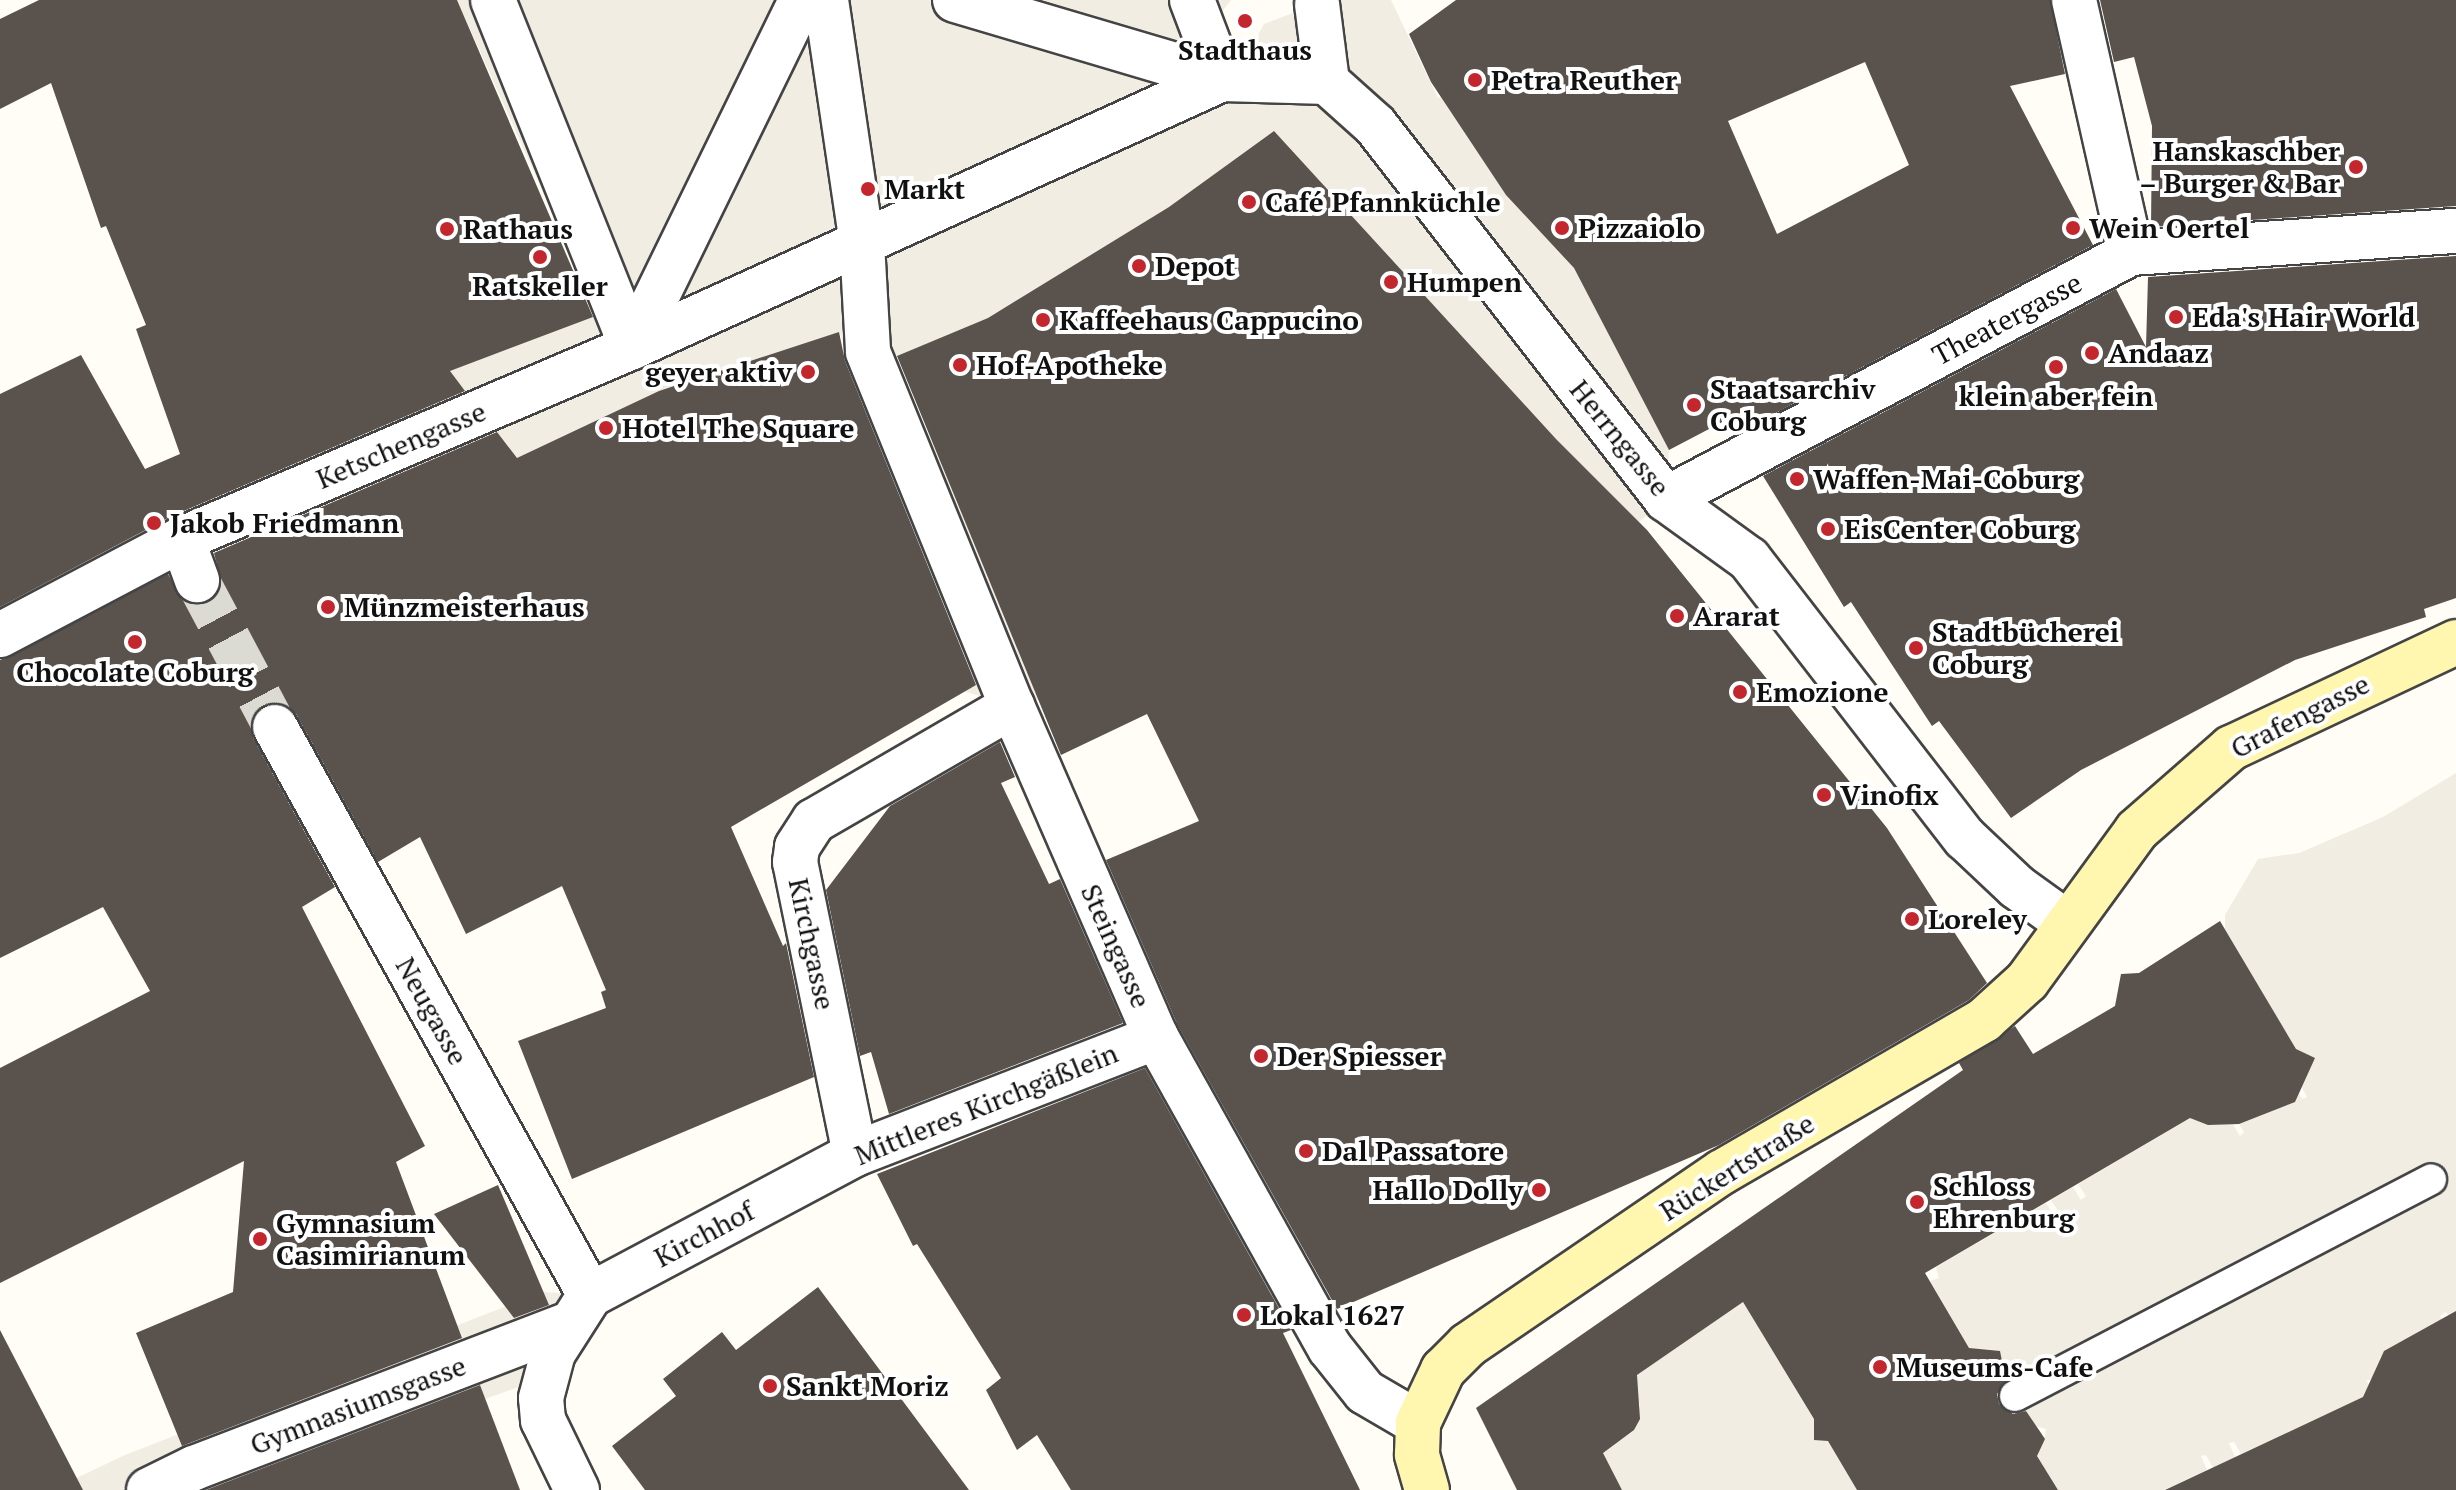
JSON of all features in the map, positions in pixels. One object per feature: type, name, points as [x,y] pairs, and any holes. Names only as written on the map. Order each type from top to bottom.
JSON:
[{"type":"street","points":[[493,0],[632,347]]},
{"type":"street","points":[[632,347],[801,0]]},
{"type":"street","points":[[826,0],[862,243]]},
{"type":"street","points":[[955,0],[1222,79],[1327,82],[1317,4]]},
{"type":"street","points":[[1192,0],[1222,79]]},
{"type":"street","points":[[2074,0],[2131,253]]},
{"type":"street","points":[[632,347],[1222,79]]},
{"type":"street","name":"Herrngasse","points":[[1327,82],[1375,125],[1666,499],[1749,559],[1965,838],[2017,887],[2067,923]]},
{"type":"street","name":"Theatergasse","points":[[1666,499],[2131,253],[2456,231]]},
{"type":"street","name":"Steingasse","points":[[862,243],[868,352],[1012,706],[1156,1037],[1330,1348],[1365,1392],[1418,1423]]},
{"type":"street","name":"Ketschengasse","points":[[0,635],[182,539],[632,347]]},
{"type":"street","points":[[182,539],[197,580]]},
{"type":"street","name":"Grafengasse","points":[[2067,923],[2137,830],[2231,748],[2456,642]]},
{"type":"street","name":"Kirchgasse","points":[[855,1154],[795,862],[797,847],[814,821],[1012,706]]},
{"type":"street","name":"Neugasse","points":[[275,727],[579,1310]]},
{"type":"street","name":"Rückertstraße","points":[[1418,1423],[1443,1370],[1468,1345],[1722,1172],[1984,1020],[2027,981],[2067,923]]},
{"type":"street","name":"Mittleres Kirchgäßlein","points":[[818,1174],[855,1154],[1156,1037]]},
{"type":"street","name":"Kirchhof","points":[[579,1310],[818,1174]]},
{"type":"street","points":[[577,1490],[543,1420],[541,1398],[553,1353],[579,1310]]},
{"type":"street","name":"Gymnasiumsgasse","points":[[149,1490],[194,1468],[579,1310]]},
{"type":"street","points":[[1418,1423],[1417,1454],[1427,1490]]},
{"type":"lane","points":[[2015,1396],[2431,1179]]},
{"type":"shaded area","points":[[457,0],[1231,0],[1217,18],[1224,35],[1237,44],[1257,37],[1264,24],[1326,0],[1391,0],[1438,98],[1446,94],[1524,214],[1574,268],[1669,450],[1666,499],[1639,522],[1169,207],[988,318],[889,360],[1034,633],[1043,699],[1012,706],[960,690],[970,671],[953,595],[839,332],[518,458],[374,493],[197,580],[104,635],[0,726],[0,584],[325,418],[598,315]]},
{"type":"shaded area","points":[[2456,773],[2456,1328],[2446,1312],[2440,1316],[2451,1334],[2392,1371],[2378,1355],[2388,1374],[2366,1381],[2376,1391],[2241,1454],[2234,1442],[2229,1443],[2235,1457],[2213,1468],[2206,1455],[2201,1456],[2207,1470],[2164,1490],[2058,1490],[2028,1441],[2044,1440],[2046,1429],[2035,1426],[1996,1365],[1979,1365],[1930,1281],[1939,1278],[1936,1267],[2046,1203],[2054,1216],[2059,1212],[2051,1200],[2073,1187],[2081,1200],[2086,1196],[2078,1184],[2204,1110],[2208,1125],[2225,1111],[2240,1136],[2244,1132],[2229,1108],[2288,1074],[2302,1099],[2307,1097],[2294,1072],[2309,1069],[2313,1060],[2300,1056],[2225,929],[2225,915],[2258,859],[2299,853],[2383,817]]},
{"type":"shaded area","points":[[543,1292],[590,1295],[546,1377],[236,1490],[51,1490],[125,1455]]},
{"type":"shaded area","points":[[1743,1302],[1818,1426],[1815,1436],[1827,1439],[1857,1490],[1622,1490],[1592,1432],[1622,1439],[1634,1430],[1640,1405],[1628,1381]]},
{"type":"building","points":[[39,0],[457,0],[593,317],[450,371],[465,391],[172,516],[0,607],[0,394],[81,355],[145,469],[180,454],[136,329],[146,325],[106,226],[101,228],[51,83],[0,109],[0,19]]},
{"type":"building","points":[[1456,0],[2050,0],[2065,74],[2010,86],[2093,245],[1738,433],[1730,418],[1669,450],[1574,268],[1506,195],[1431,82],[1409,34]],"holes":[[[1865,62],[1909,165],[1777,234],[1728,121]]]},
{"type":"building","points":[[2100,0],[2456,0],[2456,206],[2151,227],[2152,126],[2134,57],[2114,62]]},
{"type":"building","points":[[1274,131],[1556,439],[1647,530],[1887,828],[1987,983],[1969,1000],[1719,1145],[1337,1309],[1178,1026],[1106,860],[1199,821],[1147,714],[1061,755],[897,356],[988,318],[1169,207]]},
{"type":"building","points":[[2456,256],[2456,598],[2424,609],[2426,617],[2295,660],[2081,770],[2011,818],[1939,721],[1932,726],[1851,602],[1844,607],[1763,476],[2116,289],[2146,347],[2148,277]]},
{"type":"building","points":[[839,332],[845,361],[976,685],[731,827],[783,946],[786,943],[814,1077],[572,1179],[518,1041],[606,1008],[601,992],[606,990],[562,886],[466,934],[420,837],[378,862],[296,714],[276,702],[262,706],[253,715],[253,738],[335,887],[302,907],[425,1146],[396,1162],[462,1338],[182,1446],[136,1333],[233,1292],[244,1161],[0,1283],[0,1068],[150,991],[103,907],[0,958],[0,660],[168,574],[182,600],[206,603],[222,584],[214,553],[497,432],[517,458],[659,391]]},
{"type":"building","points":[[1000,742],[1015,777],[1001,783],[1049,884],[1060,879],[1123,1023],[889,1114],[871,1052],[860,1056],[826,890],[890,806]]},
{"type":"building","name":"Schloss Ehrenburg","points":[[2220,921],[2296,1049],[2315,1058],[2295,1102],[2239,1124],[2208,1125],[2190,1118],[1925,1273],[1969,1348],[2000,1351],[2006,1381],[1997,1394],[1999,1404],[2013,1414],[2026,1411],[2045,1439],[2037,1456],[2058,1490],[1857,1490],[1828,1441],[1814,1440],[1814,1419],[1743,1302],[1637,1375],[1640,1419],[1634,1430],[1603,1453],[1622,1490],[1517,1490],[1476,1408],[1963,1070],[1959,1063],[2015,1026],[2033,1054],[2115,1006],[2121,974],[2139,973]]},
{"type":"building","points":[[1145,1068],[1291,1330],[1283,1333],[1360,1490],[1071,1490],[1037,1435],[1017,1450],[986,1390],[1001,1378],[917,1244],[913,1246],[877,1174]]},
{"type":"building","points":[[498,1185],[549,1305],[514,1318],[434,1214]]},
{"type":"building","name":"Sankt Moriz","points":[[818,1287],[969,1490],[645,1490],[612,1446],[676,1396],[663,1379],[722,1332],[736,1350]]},
{"type":"building","points":[[2456,1311],[2456,1490],[2165,1490],[2363,1397],[2384,1351]]},
{"type":"building","points":[[0,1330],[83,1490],[0,1490]]},
{"type":"building","points":[[480,1385],[520,1490],[206,1490]]},
{"type":"tunnel","points":[[197,580],[275,727]]},
{"type":"place","name":"Stadthaus","points":[[1245,21]]},
{"type":"place","name":"Petra Reuther","points":[[1475,80]]},
{"type":"place","name":"Hanskaschber – Burger & Bar","points":[[2356,167]]},
{"type":"place","name":"Markt","points":[[868,189]]},
{"type":"place","name":"Café Pfannküchle","points":[[1249,202]]},
{"type":"place","name":"Pizzaiolo","points":[[1562,228]]},
{"type":"place","name":"Wein Oertel","points":[[2073,228]]},
{"type":"place","name":"Rathaus","points":[[447,229]]},
{"type":"place","name":"Ratskeller","points":[[540,257]]},
{"type":"place","name":"Depot","points":[[1139,266]]},
{"type":"place","name":"Humpen","points":[[1391,282]]},
{"type":"place","name":"Eda's Hair World","points":[[2176,317]]},
{"type":"place","name":"Kaffeehaus Cappucino","points":[[1043,320]]},
{"type":"place","name":"Andaaz","points":[[2092,353]]},
{"type":"place","name":"Hof-Apotheke","points":[[960,365]]},
{"type":"place","name":"klein aber fein","points":[[2056,367]]},
{"type":"place","name":"geyer aktiv","points":[[808,372]]},
{"type":"place","name":"Staatsarchiv Coburg","points":[[1694,405]]},
{"type":"place","name":"Hotel The Square","points":[[606,428]]},
{"type":"place","name":"Waffen-Mai-Coburg","points":[[1797,479]]},
{"type":"place","name":"Jakob Friedmann","points":[[154,523]]},
{"type":"place","name":"EisCenter Coburg","points":[[1828,529]]},
{"type":"place","name":"Münzmeisterhaus","points":[[328,607]]},
{"type":"place","name":"Ararat","points":[[1677,616]]},
{"type":"place","name":"Chocolate Coburg","points":[[135,642]]},
{"type":"place","name":"Stadtbücherei Coburg","points":[[1916,648]]},
{"type":"place","name":"Emozione","points":[[1740,692]]},
{"type":"place","name":"Vinofix","points":[[1824,795]]},
{"type":"place","name":"Loreley","points":[[1912,919]]},
{"type":"place","name":"Der Spiesser","points":[[1261,1056]]},
{"type":"place","name":"Dal Passatore","points":[[1306,1151]]},
{"type":"place","name":"Hallo Dolly","points":[[1539,1190]]},
{"type":"place","name":"Schloss Ehrenburg","points":[[1917,1202]]},
{"type":"place","name":"Gymnasium Casimirianum","points":[[260,1239]]},
{"type":"place","name":"Lokal 1627","points":[[1244,1315]]},
{"type":"place","name":"Museums-Cafe","points":[[1880,1367]]},
{"type":"place","name":"Sankt Moriz","points":[[770,1386]]}]
